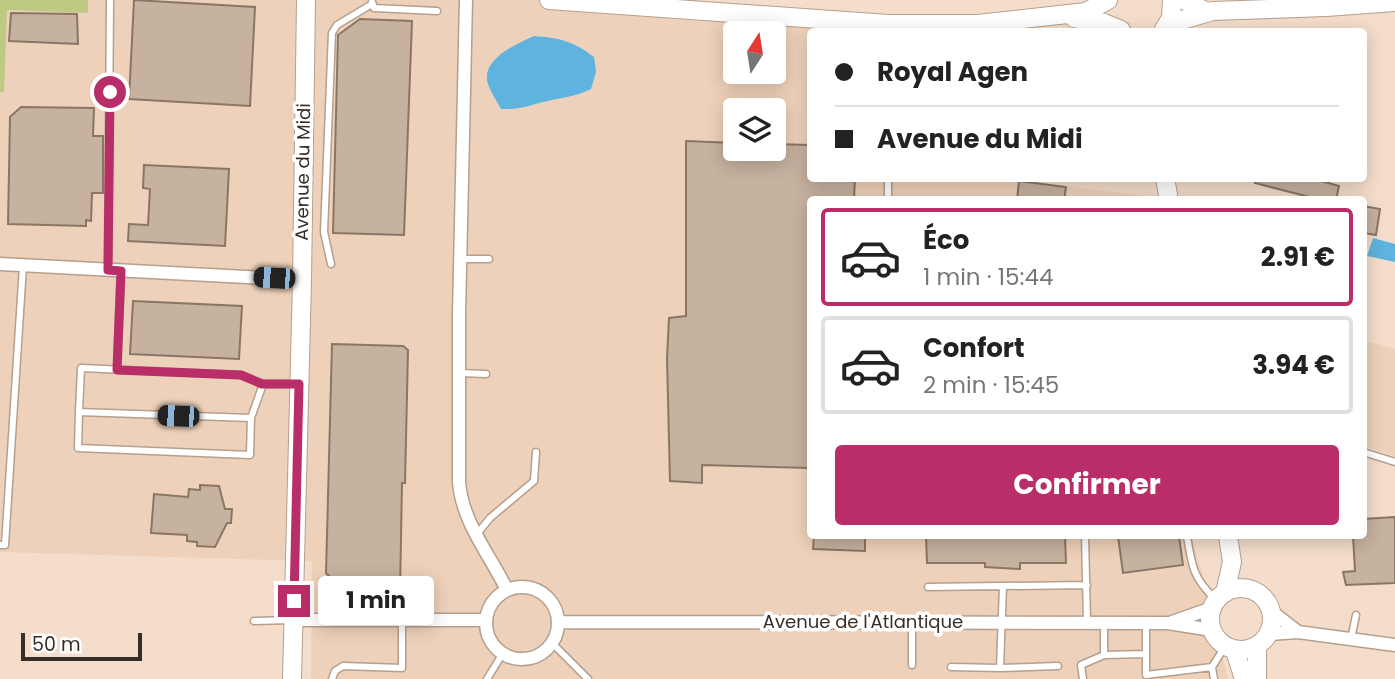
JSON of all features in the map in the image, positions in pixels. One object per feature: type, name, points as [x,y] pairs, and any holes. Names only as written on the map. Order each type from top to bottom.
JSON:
[{"type":"street","name":"Avenue du Midi","points":[[292,679],[306,0]]},
{"type":"street","points":[[466,0],[460,259],[460,497],[466,516],[507,590]]},
{"type":"street","points":[[549,0],[680,5],[888,28],[978,24],[1055,13],[1086,12],[1110,0],[1111,15],[1119,28]]},
{"type":"street","points":[[1165,28],[1173,12],[1172,0]]},
{"type":"street","points":[[1184,0],[1207,12]]},
{"type":"street","points":[[1165,28],[1207,12],[1395,2]]},
{"type":"street","points":[[1055,13],[1087,18],[1113,28]]},
{"type":"street","points":[[0,264],[302,280]]},
{"type":"street","points":[[1228,539],[1232,562],[1252,590],[1267,602],[1271,611],[1272,621],[1263,640],[1257,679]]},
{"type":"street","points":[[1232,562],[1210,622],[1219,641],[1230,648],[1244,679]]},
{"type":"street","points":[[530,588],[541,592],[550,600],[558,622],[552,643],[544,651],[524,659],[503,653],[490,639],[486,620],[492,602],[507,590],[530,588]]},
{"type":"street","points":[[1218,600],[1242,588],[1252,590]]},
{"type":"street","name":"Avenue de l'Atlantique","points":[[1168,623],[1218,600]]},
{"type":"street","points":[[1271,611],[1298,632]]},
{"type":"street","points":[[293,620],[486,620]]},
{"type":"street","name":"Avenue de l'Atlantique","points":[[558,622],[1104,622],[1168,623],[1212,630]]},
{"type":"street","points":[[1230,648],[1298,632],[1395,645]]},
{"type":"lane","points":[[110,0],[117,370]]},
{"type":"lane","points":[[331,264],[324,232],[332,33],[337,25],[372,2],[374,8],[437,11]]},
{"type":"lane","points":[[460,259],[489,259]]},
{"type":"lane","points":[[0,545],[5,545],[23,265]]},
{"type":"lane","points":[[262,384],[251,418],[250,454],[78,448],[82,368],[241,375],[262,384],[299,384]]},
{"type":"lane","points":[[459,373],[486,374]]},
{"type":"lane","points":[[79,412],[251,418]]},
{"type":"lane","points":[[477,534],[490,518],[534,481],[537,453]]},
{"type":"lane","points":[[1367,453],[1395,462]]},
{"type":"lane","points":[[1086,539],[1087,622]]},
{"type":"lane","points":[[1188,539],[1200,584],[1218,600]]},
{"type":"lane","points":[[928,587],[1087,585]]},
{"type":"lane","points":[[1000,668],[1003,586]]},
{"type":"lane","points":[[1351,639],[1356,615]]},
{"type":"lane","points":[[332,679],[335,671],[343,666],[402,667],[402,619]]},
{"type":"lane","points":[[254,621],[293,620]]},
{"type":"lane","points":[[912,621],[912,665]]},
{"type":"lane","points":[[1104,622],[1104,655]]},
{"type":"lane","points":[[1146,623],[1146,675],[1212,667],[1230,648]]},
{"type":"lane","points":[[552,643],[588,679]]},
{"type":"lane","points":[[487,679],[503,653]]},
{"type":"lane","points":[[1083,679],[1081,665],[1104,655],[1146,654]]},
{"type":"lane","points":[[951,667],[1058,666]]},
{"type":"lane","points":[[1212,667],[1214,679]]},
{"type":"shaded area","points":[[0,0],[665,0],[664,19],[723,22],[723,84],[786,84],[786,26],[826,28],[807,28],[807,182],[1031,182],[1145,196],[807,196],[807,539],[1192,539],[1228,679],[311,679],[312,561],[0,552]]},
{"type":"shaded area","points":[[1367,341],[1395,349],[1395,456],[1367,447]]},
{"type":"green space","points":[[0,0],[88,0],[88,13],[7,10],[4,92],[0,92]]},
{"type":"water","points":[[534,36],[566,41],[594,57],[596,72],[591,89],[515,109],[501,109],[488,84],[489,67],[502,54]]},
{"type":"water","points":[[1373,238],[1395,244],[1395,262],[1367,256]]},
{"type":"building","points":[[134,0],[255,7],[250,106],[129,99]]},
{"type":"building","points":[[11,13],[77,14],[78,44],[9,41]]},
{"type":"building","points":[[360,19],[412,21],[404,235],[333,233],[338,35]]},
{"type":"building","points":[[21,107],[94,108],[93,136],[103,136],[103,193],[92,193],[91,221],[86,220],[86,226],[8,224],[10,117]]},
{"type":"building","points":[[686,141],[723,143],[723,161],[786,161],[786,144],[807,145],[807,182],[855,182],[854,196],[807,196],[807,468],[702,465],[702,483],[670,481],[667,358],[669,318],[686,316]]},
{"type":"building","points":[[144,165],[229,169],[225,246],[128,241],[129,224],[148,225],[150,189],[143,188]]},
{"type":"building","points":[[1019,182],[1066,187],[1065,196],[1017,196]]},
{"type":"building","points":[[1325,182],[1339,186],[1337,196],[1305,196],[1255,183]]},
{"type":"building","points":[[1367,207],[1380,209],[1376,235],[1367,234]]},
{"type":"building","points":[[133,301],[242,306],[239,359],[130,354]]},
{"type":"building","points":[[332,344],[403,346],[408,350],[400,592],[343,590],[326,573]]},
{"type":"building","points":[[200,485],[219,486],[225,509],[232,509],[231,523],[227,523],[215,547],[197,546],[197,542],[187,541],[187,535],[151,533],[154,494],[188,497],[189,489],[200,490]]},
{"type":"building","points":[[1395,517],[1395,583],[1346,585],[1343,572],[1355,571],[1353,539],[1367,539],[1367,519]]},
{"type":"building","points":[[814,539],[865,539],[865,551],[813,549]]},
{"type":"building","points":[[926,539],[1065,539],[1066,563],[1020,563],[1020,569],[985,567],[985,563],[927,563]]},
{"type":"building","points":[[1118,539],[1179,539],[1183,565],[1123,573]]},
{"type":"route","points":[[110,92],[108,270],[121,271],[117,370],[241,375],[262,384],[299,384],[294,601]]}]
